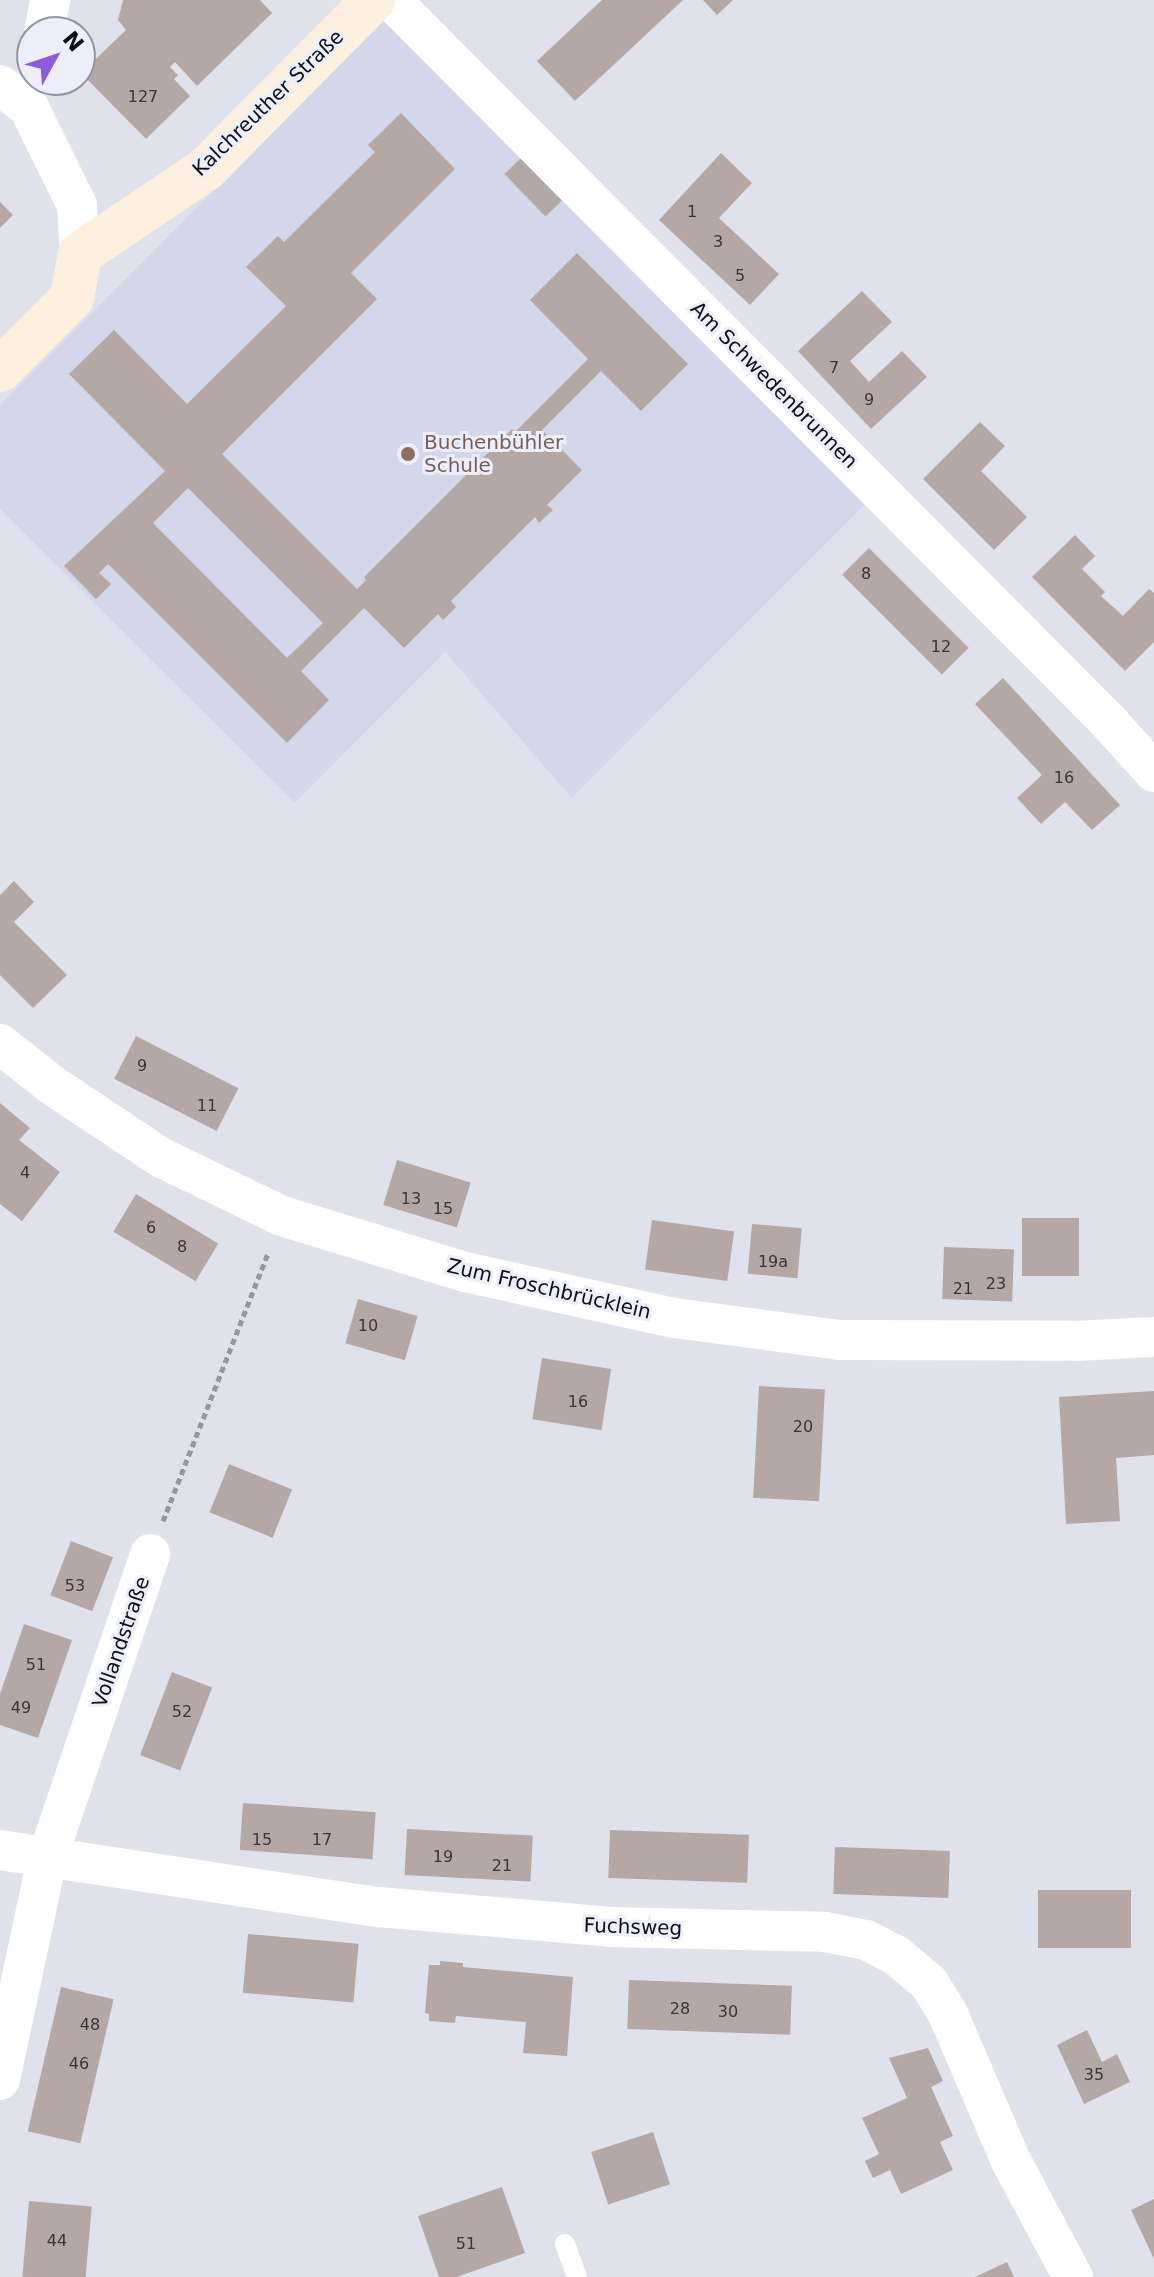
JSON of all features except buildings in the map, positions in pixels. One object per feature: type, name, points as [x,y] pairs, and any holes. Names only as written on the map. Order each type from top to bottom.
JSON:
[{"type":"street","name":"Kalchreuther Straße","points":[[80,254],[206,169],[373,0]]},
{"type":"street","name":"Am Schwedenbrunnen","points":[[391,0],[1085,698],[1154,772]]},
{"type":"street","points":[[0,370],[72,298],[80,254],[77,205],[23,96]]},
{"type":"street","name":"Zum Froschbrücklein","points":[[0,1044],[52,1085],[162,1158],[282,1216],[465,1272],[675,1318],[840,1340],[1075,1341],[1154,1337]]},
{"type":"street","name":"Vollandstraße","points":[[0,2080],[47,1859],[150,1554]]},
{"type":"street","name":"Fuchsweg","points":[[0,1850],[379,1907],[611,1927],[825,1932],[866,1940],[897,1956],[929,1983],[948,2014],[1011,2161],[1073,2277]]},
{"type":"lane","points":[[565,2244],[577,2277]]},
{"type":"path","name":"Vollandstraße","points":[[150,1554],[282,1216]]},
{"type":"shaded area","name":"Buchenbühler Schule","points":[[385,19],[865,504],[572,798],[445,652],[295,803],[0,509],[0,405]]},
{"type":"place","name":"Buchenbühler Schule","points":[[408,454]]}]
